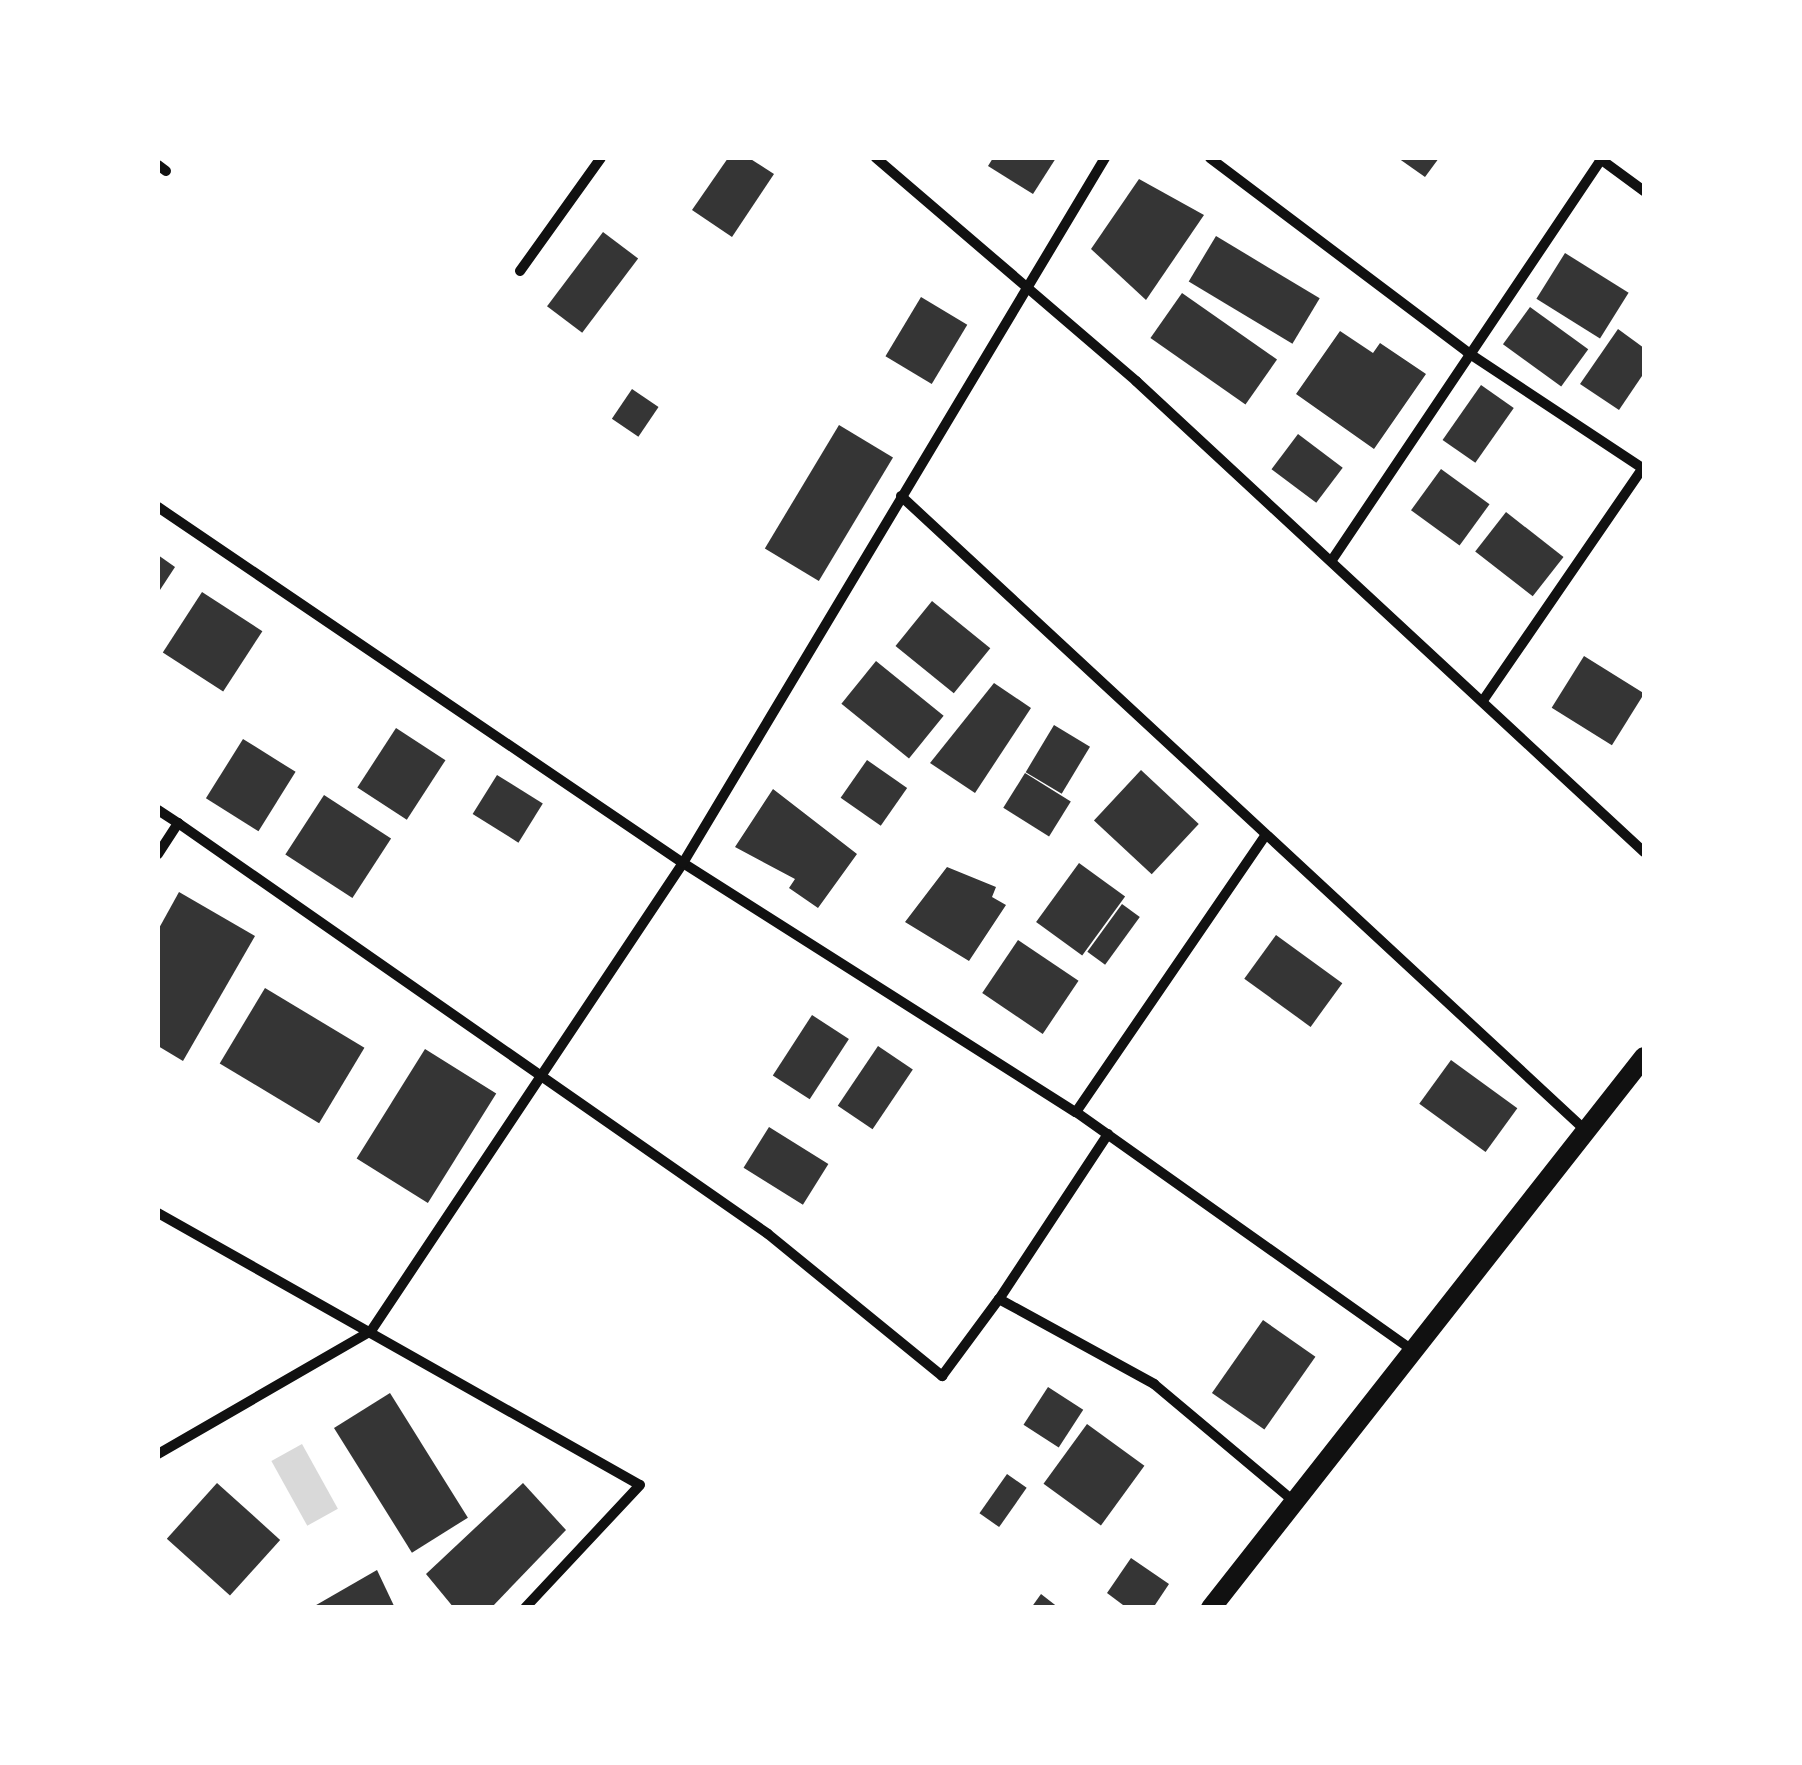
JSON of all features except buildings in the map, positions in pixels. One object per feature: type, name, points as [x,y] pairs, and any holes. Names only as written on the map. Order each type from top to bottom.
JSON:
[{"type":"main road","points":[[1211,1608],[1290,1498],[1644,1057]]},
{"type":"street","points":[[520,271],[601,158]]},
{"type":"street","points":[[876,158],[1025,283],[1332,560],[1644,852]]},
{"type":"street","points":[[158,1454],[371,1331],[543,1082],[683,863],[1025,283],[1104,158]]},
{"type":"street","points":[[1210,158],[1467,352],[1644,468],[1484,699]]},
{"type":"street","points":[[1332,560],[1467,352],[1600,158],[1644,191]]},
{"type":"street","points":[[901,496],[1584,1129]]},
{"type":"street","points":[[158,507],[683,863],[1076,1112],[1409,1348]]},
{"type":"street","points":[[158,810],[543,1082],[768,1234],[942,1376],[999,1299],[1108,1134]]},
{"type":"street","points":[[158,854],[178,823]]},
{"type":"street","points":[[1076,1112],[1266,834]]},
{"type":"street","points":[[158,1213],[640,1485],[525,1608]]},
{"type":"street","points":[[999,1299],[1154,1384],[1290,1498]]},
{"type":"shaded area","points":[[302,1444],[338,1509],[307,1526],[271,1461]]}]
